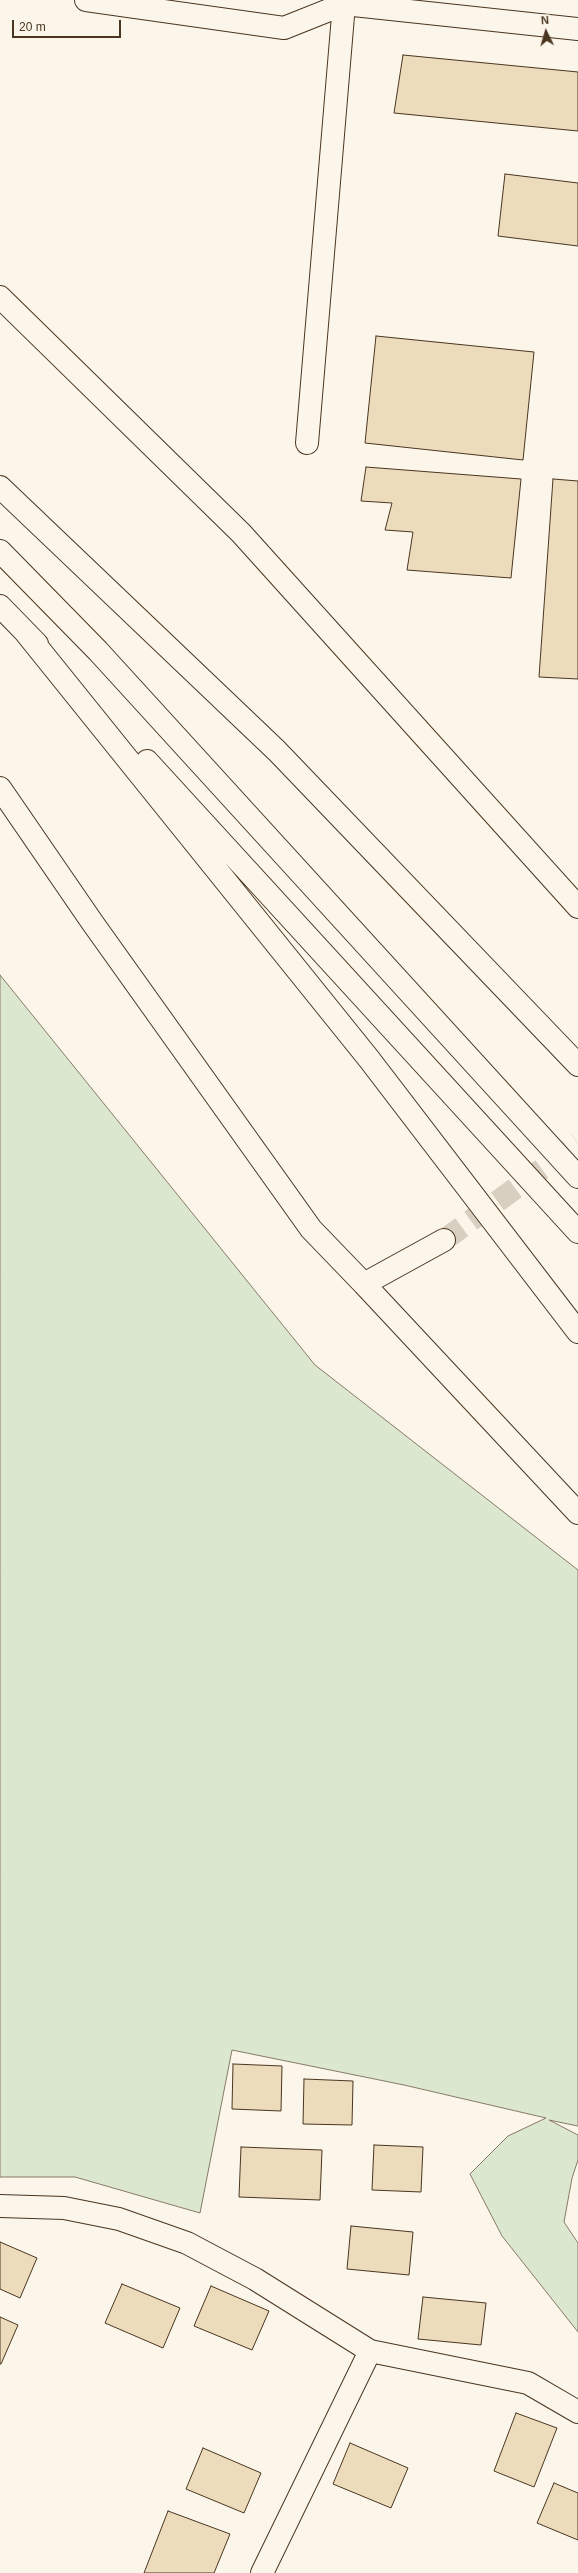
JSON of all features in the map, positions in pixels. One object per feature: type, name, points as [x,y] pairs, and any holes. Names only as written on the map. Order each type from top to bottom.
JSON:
[{"type":"main road","points":[[86,0],[284,28],[344,4],[578,29]]},
{"type":"main road","points":[[307,443],[344,4]]},
{"type":"main road","points":[[0,296],[241,533],[578,907]]},
{"type":"main road","points":[[0,487],[277,751],[578,1065]]},
{"type":"main road","points":[[0,551],[98,651],[578,1177]]},
{"type":"main road","points":[[0,606],[68,675],[578,1232]]},
{"type":"main road","points":[[26,633],[369,1059],[578,1332]]},
{"type":"main road","points":[[0,788],[92,922],[311,1228],[578,1513]]},
{"type":"main road","points":[[364,1284],[444,1240]]},
{"type":"main road","points":[[0,2206],[64,2208],[119,2219],[187,2243],[255,2279],[370,2352],[528,2383],[578,2412]]},
{"type":"main road","points":[[262,2573],[370,2352]]},
{"type":"green space","points":[[0,975],[315,1365],[578,1570],[578,2126],[549,2120],[578,2135],[578,2160],[572,2178],[564,2222],[578,2243],[578,2332],[502,2236],[470,2174],[508,2136],[546,2118],[404,2085],[232,2050],[200,2213],[75,2177],[0,2177]]},
{"type":"building","points":[[403,55],[578,72],[578,131],[394,113]]},
{"type":"building","points":[[505,174],[578,183],[578,246],[498,236]]},
{"type":"building","points":[[376,336],[534,352],[523,460],[365,443]]},
{"type":"building","points":[[366,467],[521,479],[511,578],[407,570],[413,532],[385,530],[392,503],[361,501]]},
{"type":"building","points":[[553,479],[578,481],[578,679],[539,677]]},
{"type":"building","points":[[233,2064],[282,2066],[281,2111],[232,2109]]},
{"type":"building","points":[[304,2079],[353,2081],[352,2125],[303,2124]]},
{"type":"building","points":[[374,2145],[423,2147],[421,2192],[372,2190]]},
{"type":"building","points":[[241,2147],[322,2150],[320,2200],[239,2197]]},
{"type":"building","points":[[351,2226],[413,2232],[409,2275],[347,2269]]},
{"type":"building","points":[[0,2242],[37,2258],[20,2298],[0,2289]]},
{"type":"building","points":[[122,2284],[180,2308],[163,2348],[105,2323]]},
{"type":"building","points":[[211,2286],[269,2311],[252,2350],[194,2326]]},
{"type":"building","points":[[423,2297],[486,2303],[481,2345],[418,2339]]},
{"type":"building","points":[[0,2317],[18,2325],[1,2364],[0,2364]]},
{"type":"building","points":[[516,2413],[557,2428],[534,2487],[494,2471]]},
{"type":"building","points":[[350,2443],[408,2468],[391,2508],[333,2484]]},
{"type":"building","points":[[203,2448],[261,2473],[244,2513],[186,2489]]},
{"type":"building","points":[[554,2483],[578,2493],[578,2540],[537,2523]]},
{"type":"building","points":[[168,2511],[230,2534],[214,2573],[144,2573]]},
{"type":"tunnel","points":[[444,1240],[578,1143]]}]
